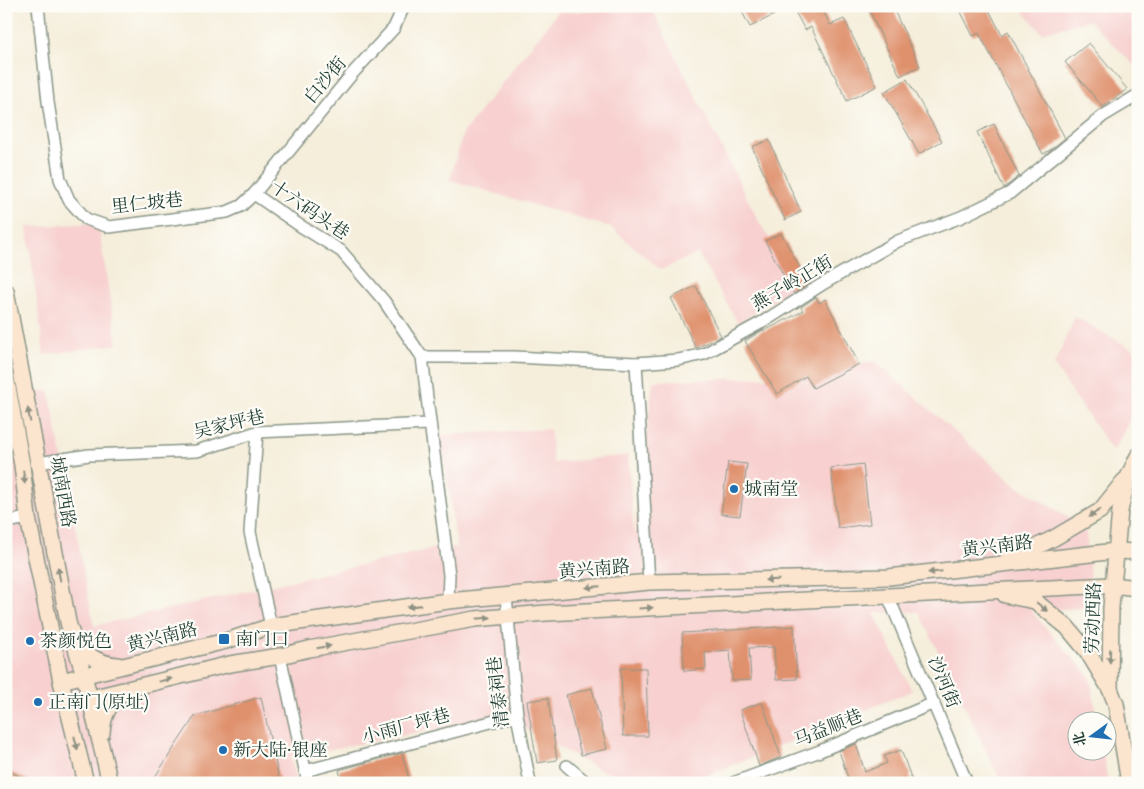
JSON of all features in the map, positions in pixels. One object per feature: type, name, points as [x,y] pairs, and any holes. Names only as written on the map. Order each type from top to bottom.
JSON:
[{"type":"main road","name":"城南西路","points":[[6,291],[68,622],[84,675],[110,783]]},
{"type":"main road","name":"城南西路","points":[[6,377],[22,465],[28,518],[61,682],[86,783]]},
{"type":"main road","name":"劳动西路","points":[[1129,783],[1116,704],[1110,688],[1112,585],[1120,511],[1128,477],[1138,456]]},
{"type":"main road","points":[[983,567],[1026,552],[1100,511],[1128,477]]},
{"type":"main road","name":"黄兴南路","points":[[61,682],[226,641],[271,626],[448,601],[649,582],[889,577],[1116,551],[1138,552]]},
{"type":"main road","points":[[66,704],[230,664],[475,619],[979,590],[1112,585],[1138,588]]},
{"type":"main road","points":[[979,590],[1035,601],[1067,627],[1087,651],[1110,688]]},
{"type":"main road","points":[[68,622],[78,643],[88,655],[105,663],[128,665]]},
{"type":"main road","points":[[102,750],[102,732],[106,713],[115,699],[131,688]]},
{"type":"street","name":"里仁坡巷","points":[[38,6],[48,102],[60,179],[69,200],[86,219],[109,227],[226,212],[241,206],[254,194],[269,174]]},
{"type":"street","name":"白沙街","points":[[269,174],[352,74],[394,28],[404,6]]},
{"type":"street","name":"燕子岭正街","points":[[422,357],[514,357],[636,363],[678,360],[704,354],[766,320],[821,285],[898,241],[961,217],[1010,193],[1102,116],[1138,95]]},
{"type":"street","name":"十六码头巷","points":[[254,194],[299,225],[342,251],[384,301],[422,357]]},
{"type":"street","points":[[422,357],[449,575],[448,601]]},
{"type":"street","points":[[636,363],[649,582]]},
{"type":"street","name":"吴家坪巷","points":[[38,463],[89,455],[197,451],[257,432],[429,424]]},
{"type":"street","points":[[257,432],[250,532],[271,626]]},
{"type":"street","points":[[6,522],[28,518]]},
{"type":"street","name":"清泰祠巷","points":[[506,596],[517,715],[530,783]]},
{"type":"street","name":"沙河街","points":[[888,596],[968,783]]},
{"type":"street","points":[[280,656],[308,783]]},
{"type":"street","name":"马益顺巷","points":[[734,783],[820,751],[934,703]]},
{"type":"street","name":"小雨厂坪巷","points":[[305,771],[517,715]]},
{"type":"street","points":[[567,766],[588,783]]},
{"type":"shaded area","points":[[1019,6],[1138,6],[1138,69],[1089,20],[1042,33]]},
{"type":"shaded area","points":[[653,11],[760,224],[800,284],[738,323],[698,253],[661,270],[612,228],[450,180],[463,133],[558,12]]},
{"type":"shaded area","points":[[98,223],[117,344],[44,355],[27,227]]},
{"type":"shaded area","points":[[1075,317],[1138,352],[1138,404],[1113,452],[1054,365]]},
{"type":"shaded area","points":[[875,361],[1015,485],[1086,528],[1092,608],[1030,610],[1090,677],[1096,712],[1066,712],[1066,762],[1105,762],[1108,783],[1002,783],[919,612],[874,613],[912,691],[689,783],[646,783],[600,770],[503,716],[290,757],[298,783],[6,783],[6,399],[49,390],[94,626],[436,548],[457,547],[440,435],[550,429],[553,463],[628,455],[634,537],[653,381],[782,377]]},
{"type":"building","points":[[739,6],[770,6],[774,15],[750,27]]},
{"type":"building","points":[[792,6],[821,6],[830,25],[844,19],[877,86],[847,101],[811,27],[805,30]]},
{"type":"building","points":[[867,6],[892,6],[920,66],[900,76]]},
{"type":"building","points":[[958,6],[987,6],[1002,35],[1008,31],[1065,138],[1050,150],[1043,154],[979,33],[973,36]]},
{"type":"building","points":[[1089,43],[1127,89],[1103,107],[1065,62]]},
{"type":"building","points":[[907,79],[942,141],[919,154],[884,92]]},
{"type":"building","points":[[994,124],[1019,176],[1004,188],[977,132]]},
{"type":"building","points":[[769,140],[801,212],[785,220],[752,147]]},
{"type":"building","points":[[781,233],[809,284],[794,294],[765,241]]},
{"type":"building","points":[[696,286],[721,336],[696,348],[671,298]]},
{"type":"building","points":[[816,297],[819,303],[825,299],[859,364],[813,388],[806,376],[777,394],[745,341],[763,330],[803,311],[801,307]]},
{"type":"building","name":"城南堂","points":[[728,462],[747,464],[740,516],[721,514]]},
{"type":"building","points":[[863,464],[870,524],[838,528],[831,468]]},
{"type":"building","points":[[794,626],[797,679],[776,680],[774,647],[749,648],[751,680],[732,681],[730,650],[705,652],[706,669],[684,671],[682,633]]},
{"type":"building","points":[[621,668],[646,668],[648,736],[623,736]]},
{"type":"building","points":[[592,688],[607,749],[581,755],[566,695]]},
{"type":"building","name":"新大陆·银座","points":[[261,697],[280,783],[151,783],[195,716]]},
{"type":"building","points":[[548,698],[557,760],[537,763],[527,701]]},
{"type":"building","points":[[762,702],[781,757],[759,766],[740,710]]},
{"type":"building","points":[[856,744],[865,772],[887,763],[884,756],[901,750],[913,783],[839,783],[848,778],[839,751]]},
{"type":"building","points":[[402,753],[410,783],[342,783],[339,770]]},
{"type":"building","points":[[6,770],[35,783],[6,783]]},
{"type":"place","name":"城南堂","points":[[734,489]]},
{"type":"place","name":"南门口","points":[[224,639]]},
{"type":"place","name":"茶颜悦色","points":[[30,641]]},
{"type":"place","name":"正南门(原址)","points":[[38,702]]},
{"type":"place","name":"新大陆·银座","points":[[223,750]]}]
